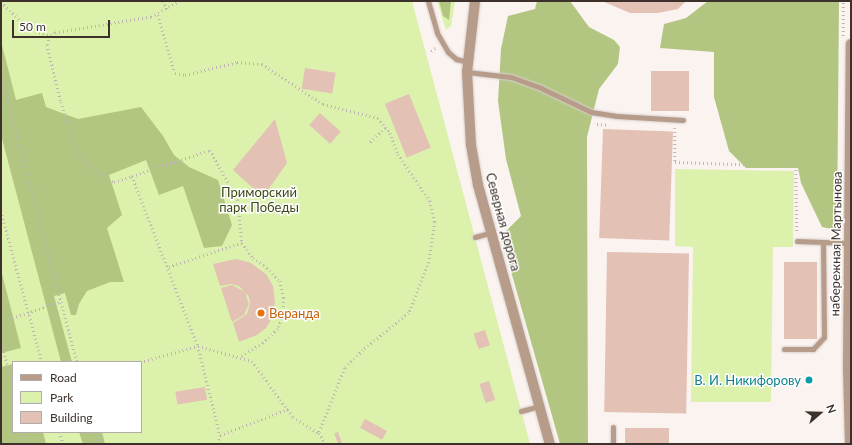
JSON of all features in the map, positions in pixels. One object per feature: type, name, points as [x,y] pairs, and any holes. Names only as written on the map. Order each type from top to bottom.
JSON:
[{"type":"street","name":"Северная дорога","points":[[475,1],[467,67],[471,145],[492,232],[550,444]]},
{"type":"street","name":"набережная Мартынова","points":[[850,444],[849,243],[851,44]]},
{"type":"lane","points":[[428,1],[437,33],[448,52],[467,67],[511,77],[541,88],[591,112],[617,116],[683,120]]},
{"type":"lane","points":[[475,237],[492,232]]},
{"type":"lane","points":[[797,241],[849,243]]},
{"type":"lane","points":[[784,349],[813,348],[824,337],[823,242]]},
{"type":"lane","points":[[522,410],[540,406]]},
{"type":"lane","points":[[613,427],[613,444]]},
{"type":"path","points":[[163,1],[167,10]]},
{"type":"path","points":[[180,1],[158,15],[55,33],[50,36],[47,45],[77,151],[103,177],[114,182],[210,150],[238,200],[242,243],[253,258],[273,272],[280,281],[284,303],[278,329],[263,343],[241,356]]},
{"type":"path","points":[[1,2],[28,28],[50,36]]},
{"type":"path","points":[[158,15],[175,73],[185,75],[237,62],[262,64],[323,104],[366,113],[378,118],[386,127],[398,154],[425,191],[432,205],[435,222],[429,262],[409,313],[363,350],[345,368],[319,433]]},
{"type":"path","points":[[1,74],[77,361]]},
{"type":"path","points":[[597,124],[613,125]]},
{"type":"path","points":[[370,142],[386,127]]},
{"type":"path","points":[[668,128],[675,128],[675,162],[796,166],[797,241]]},
{"type":"path","points":[[1,140],[17,136]]},
{"type":"path","points":[[132,176],[198,346],[220,435],[218,444]]},
{"type":"path","points":[[1,211],[42,361]]},
{"type":"path","points":[[167,268],[242,243]]},
{"type":"path","points":[[1,322],[60,302]]},
{"type":"path","points":[[1,340],[12,383]]},
{"type":"path","points":[[142,361],[198,346],[241,356],[258,366],[293,417],[319,433],[326,444]]},
{"type":"path","points":[[1,401],[12,396]]},
{"type":"path","points":[[220,435],[288,409]]},
{"type":"path","points":[[25,433],[28,444]]},
{"type":"path","points":[[60,433],[63,444]]},
{"type":"path","points":[[96,433],[99,444]]},
{"type":"green space","name":"Приморский парк Победы","points":[[1,1],[412,1],[530,444],[1,444]]},
{"type":"green space","points":[[437,1],[455,1],[451,26],[446,30]]},
{"type":"green space","points":[[439,1],[451,1],[449,20],[443,16]]},
{"type":"green space","points":[[537,1],[570,1],[589,27],[614,40],[620,47],[618,64],[599,89],[587,137],[588,444],[560,444],[501,236],[521,216],[506,159],[498,101],[501,49],[508,16],[535,9]]},
{"type":"green space","points":[[708,1],[839,1],[837,230],[822,227],[801,183],[798,168],[746,168],[729,151],[714,97],[714,52],[660,48],[664,24],[686,18]]},
{"type":"green space","points":[[1,41],[16,100],[42,93],[46,107],[78,119],[141,107],[163,136],[174,155],[189,167],[218,180],[232,225],[222,246],[204,248],[183,186],[159,195],[146,160],[109,175],[122,215],[107,228],[124,282],[110,282],[87,291],[79,304],[76,315],[71,315],[65,293],[54,296],[72,361],[61,361],[1,135]]},
{"type":"green space","points":[[675,169],[794,171],[793,247],[773,247],[771,402],[691,402],[693,247],[675,246]]},
{"type":"green space","points":[[1,270],[21,348],[1,353]]},
{"type":"green space","points":[[12,364],[12,433],[43,433],[46,444],[1,444],[1,367]]},
{"type":"green space","points":[[79,433],[102,433],[105,444],[83,444]]},
{"type":"building","points":[[602,1],[686,1],[678,9],[658,13],[630,13]]},
{"type":"building","points":[[305,68],[336,73],[332,94],[302,89]]},
{"type":"building","points":[[651,71],[689,71],[689,111],[651,111]]},
{"type":"building","points":[[409,94],[431,148],[407,158],[385,104]]},
{"type":"building","points":[[320,113],[341,132],[330,144],[309,125]]},
{"type":"building","points":[[275,119],[287,163],[263,197],[233,170]]},
{"type":"building","points":[[603,129],[673,131],[669,240],[599,238]]},
{"type":"building","points":[[607,252],[689,253],[686,413],[604,412]]},
{"type":"building","points":[[236,259],[251,263],[266,274],[273,286],[275,302],[272,318],[266,328],[257,335],[239,342],[233,323],[247,314],[250,304],[249,297],[239,286],[231,284],[220,286],[213,264]]},
{"type":"building","points":[[784,262],[817,262],[817,339],[784,339]]},
{"type":"building","points":[[232,285],[245,292],[249,304],[244,315],[232,322],[221,288]]},
{"type":"building","points":[[485,330],[490,345],[479,349],[474,334]]},
{"type":"building","points":[[489,381],[495,400],[486,403],[479,384]]},
{"type":"building","points":[[205,387],[207,400],[177,405],[175,392]]},
{"type":"building","points":[[365,419],[387,431],[382,440],[360,428]]},
{"type":"building","points":[[625,428],[669,428],[669,444],[625,444]]},
{"type":"building","points":[[338,432],[342,443],[338,444],[334,433]]},
{"type":"place","name":"Веранда","points":[[261,313]]},
{"type":"place","name":"В. И. Никифорову","points":[[809,380]]}]
